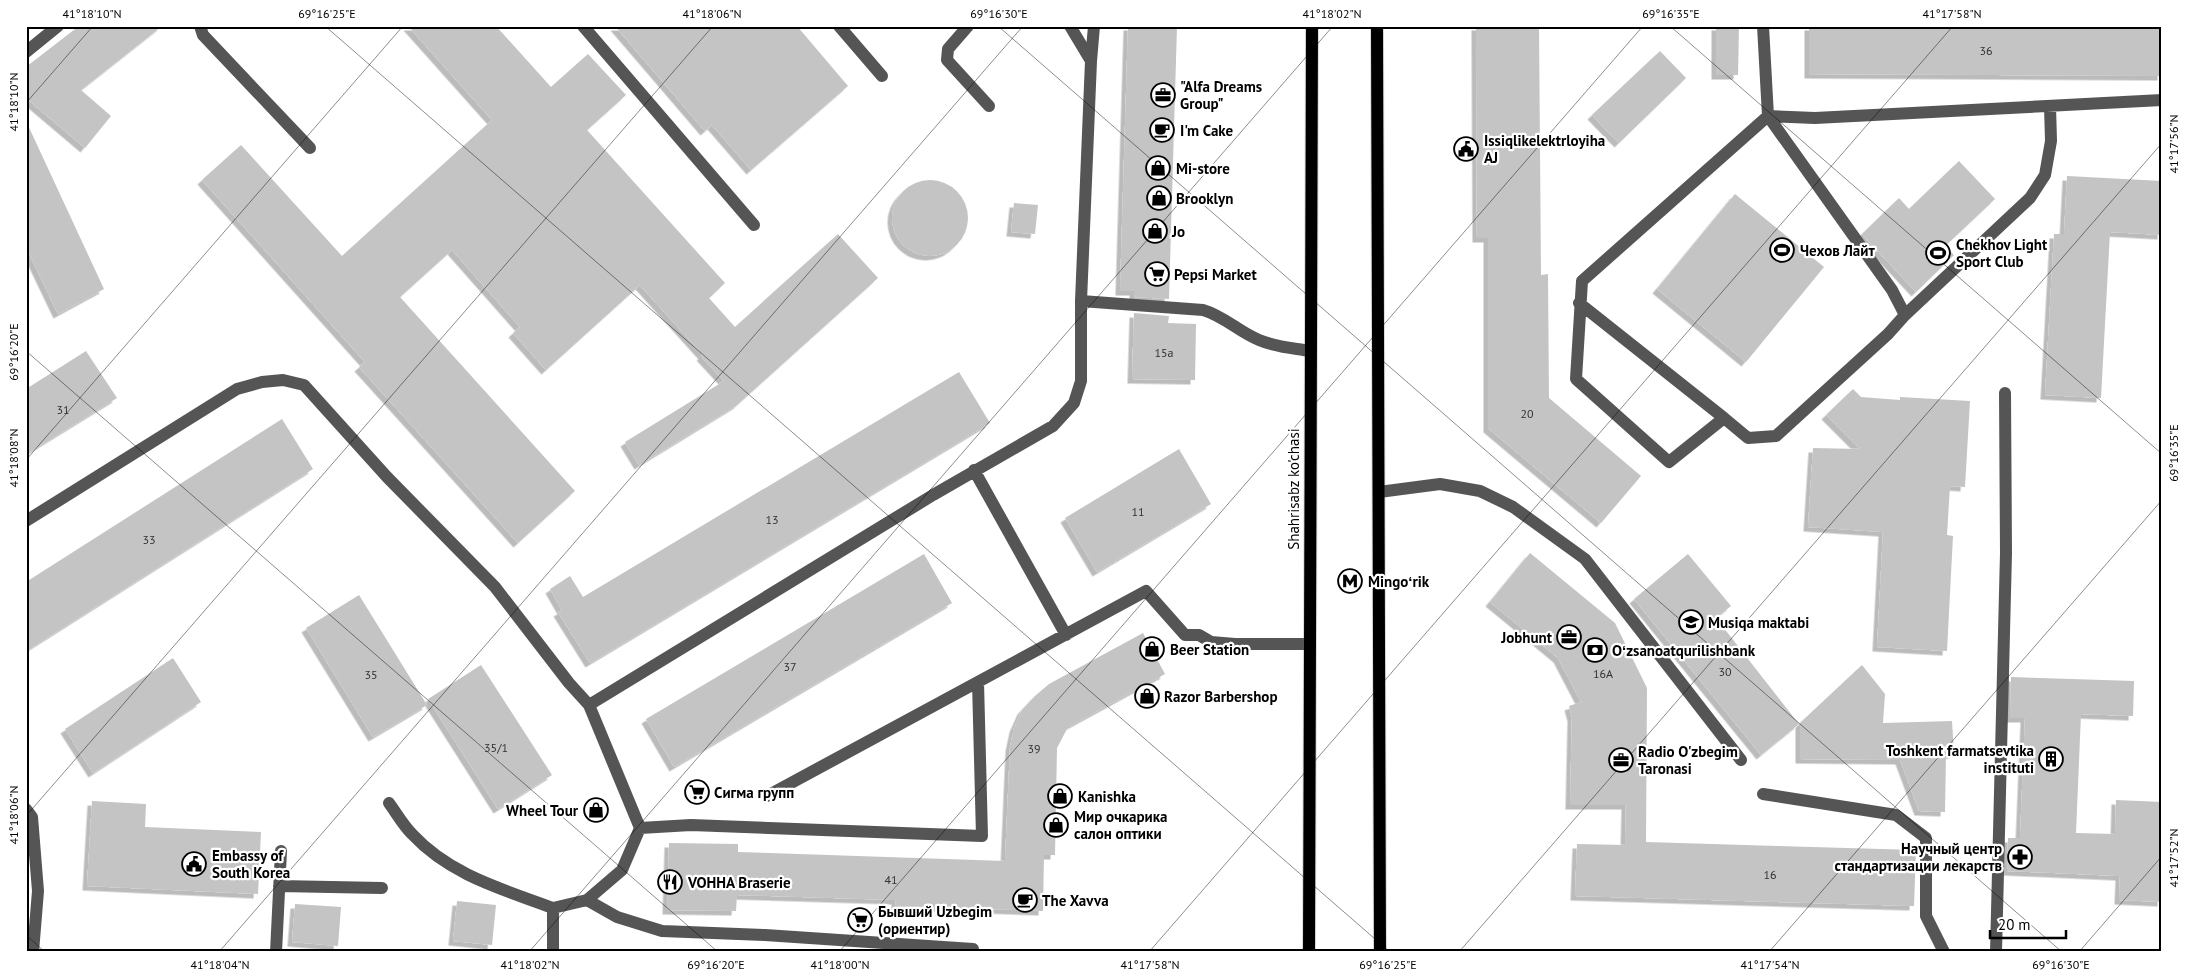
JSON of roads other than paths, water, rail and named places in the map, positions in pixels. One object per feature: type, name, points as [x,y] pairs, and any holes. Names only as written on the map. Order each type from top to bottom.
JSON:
[{"type":"main road","name":"Shahrisabz ko'chasi","points":[[1309,952],[1312,26]]},
{"type":"main road","points":[[1377,26],[1380,952]]},
{"type":"lane","points":[[26,52],[58,26]]},
{"type":"lane","points":[[200,26],[203,35],[310,148]]},
{"type":"lane","points":[[583,26],[754,225]]},
{"type":"lane","points":[[839,26],[882,76]]},
{"type":"lane","points":[[968,26],[948,50],[948,60],[988,106]]},
{"type":"lane","points":[[1070,26],[1091,62]]},
{"type":"lane","points":[[589,705],[974,470],[1053,426],[1074,403],[1081,381],[1082,301],[1094,26]]},
{"type":"lane","points":[[1763,26],[1768,116],[1892,290],[1905,315]]},
{"type":"lane","points":[[1724,418],[1669,462],[1576,379],[1579,303],[1582,281],[1768,116],[1815,118],[2162,100]]},
{"type":"lane","points":[[1579,303],[1748,438],[1776,436],[1888,334],[1905,315],[2030,198],[2046,175],[2051,142],[2050,106]]},
{"type":"lane","points":[[1082,301],[1203,310],[1216,314],[1236,328],[1259,340],[1274,345],[1310,351]]},
{"type":"lane","points":[[26,521],[237,389],[262,382],[283,380],[304,385],[387,477],[495,587],[569,683],[589,705],[640,828],[622,870],[587,900],[553,908],[475,880],[439,859],[411,834],[390,803]]},
{"type":"lane","points":[[1996,952],[2006,553],[2005,393]]},
{"type":"lane","points":[[974,470],[1066,635]]},
{"type":"lane","points":[[1379,492],[1440,484],[1480,491],[1514,507],[1585,559],[1741,760]]},
{"type":"lane","points":[[767,796],[1146,591],[1185,635],[1199,635],[1211,642],[1235,644],[1309,644]]},
{"type":"lane","points":[[640,828],[691,825],[982,836],[978,682]]},
{"type":"lane","points":[[1763,794],[1896,816],[1926,838],[1926,916],[1944,952]]},
{"type":"lane","points":[[26,809],[32,817],[33,952]]},
{"type":"lane","points":[[276,952],[281,851]]},
{"type":"lane","points":[[279,886],[382,888]]},
{"type":"lane","points":[[587,900],[617,917],[662,931],[765,935],[973,949]]},
{"type":"lane","points":[[553,908],[553,952]]},
{"type":"place","name":"\"Alfa Dreams Group\"","points":[[1163,95]]},
{"type":"place","name":"I'm Cake","points":[[1162,130]]},
{"type":"place","name":"Issiqlikelektrloyiha AJ","points":[[1466,149]]},
{"type":"place","name":"Mi-store","points":[[1158,168]]},
{"type":"place","name":"Brooklyn","points":[[1159,198]]},
{"type":"place","name":"Jo","points":[[1155,231]]},
{"type":"place","name":"Чехов Лайт","points":[[1782,250]]},
{"type":"place","name":"Chekhov Light Sport Club","points":[[1938,253]]},
{"type":"place","name":"Pepsi Market","points":[[1157,274]]},
{"type":"place","name":"Mingoʻrik","points":[[1350,581]]},
{"type":"place","name":"Musiqa maktabi","points":[[1691,622]]},
{"type":"place","name":"Jobhunt","points":[[1569,637]]},
{"type":"place","name":"Beer Station","points":[[1152,649]]},
{"type":"place","name":"Oʻzsanoatqurilishbank","points":[[1595,650]]},
{"type":"place","name":"Razor Barbershop","points":[[1147,696]]},
{"type":"place","name":"Toshkent farmatsevtika instituti","points":[[2051,759]]},
{"type":"place","name":"Radio O'zbegim Taronasi","points":[[1621,760]]},
{"type":"place","name":"Сигма групп","points":[[697,792]]},
{"type":"place","name":"Kanishka","points":[[1060,796]]},
{"type":"place","name":"Wheel Tour","points":[[596,810]]},
{"type":"place","name":"Мир очкарика салон оптики","points":[[1056,825]]},
{"type":"place","name":"Научный центр стандартизации лекарств","points":[[2020,857]]},
{"type":"place","name":"Embassy of South Korea","points":[[194,864]]},
{"type":"place","name":"VOHHA Braserie","points":[[670,882]]},
{"type":"place","name":"The Xavva","points":[[1025,900]]},
{"type":"place","name":"Бывший Uzbegim (ориентир)","points":[[860,920]]}]
